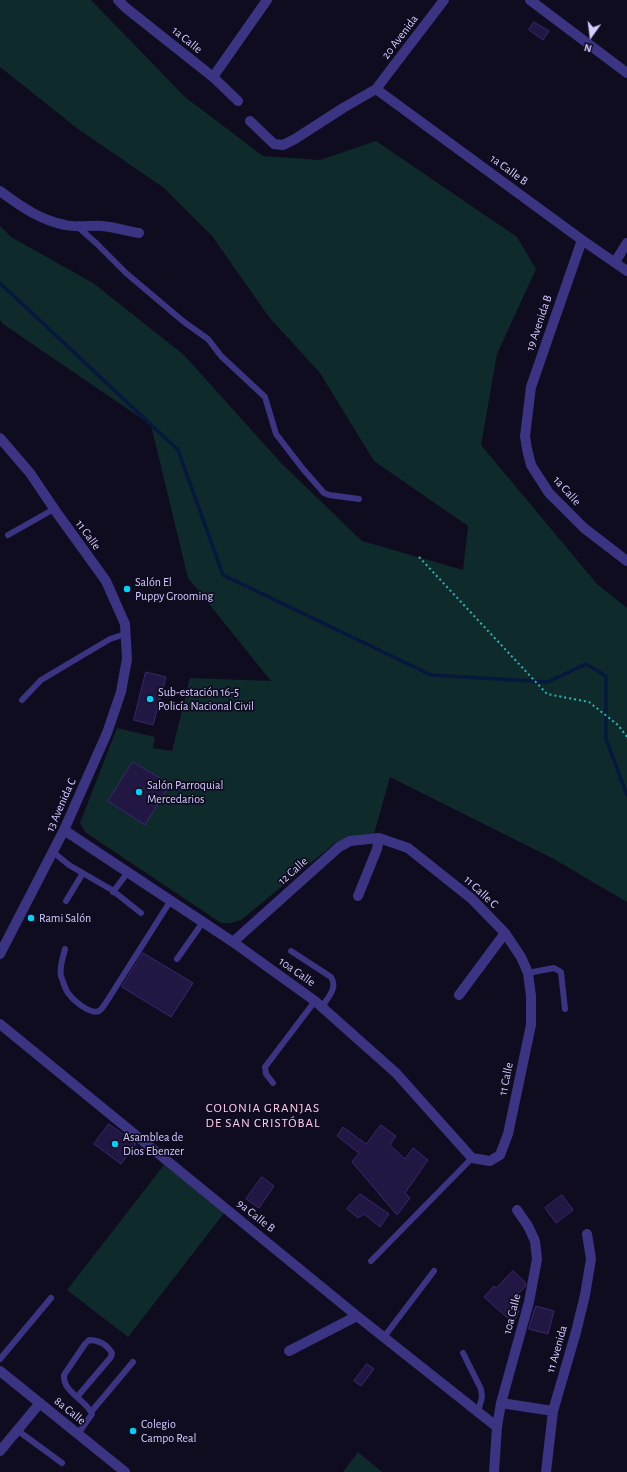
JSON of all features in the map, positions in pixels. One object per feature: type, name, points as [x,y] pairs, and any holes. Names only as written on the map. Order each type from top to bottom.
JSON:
[{"type":"street","name":"1a Calle","points":[[118,0],[213,77],[238,101]]},
{"type":"street","points":[[213,77],[267,0]]},
{"type":"street","name":"20 Avenida","points":[[376,89],[444,0]]},
{"type":"street","points":[[530,0],[627,72]]},
{"type":"street","points":[[250,121],[274,144],[283,145],[295,140],[343,108],[376,89]]},
{"type":"street","name":"1a Calle B","points":[[376,89],[582,240],[627,271]]},
{"type":"street","points":[[0,191],[25,209],[45,220],[78,227],[102,226],[139,233]]},
{"type":"street","name":"19 Avenida B","points":[[527,416],[531,387],[582,240]]},
{"type":"street","points":[[615,262],[627,244]]},
{"type":"street","name":"1a Calle","points":[[527,416],[525,436],[531,465],[549,494],[584,528],[627,561]]},
{"type":"street","name":"11 Calle","points":[[0,438],[30,473],[106,581],[125,624],[127,659]]},
{"type":"street","name":"13 Avenida C","points":[[1,951],[64,830],[107,733],[121,692],[127,659]]},
{"type":"street","name":"10a Calle","points":[[64,830],[233,942],[318,1004],[396,1073],[472,1158]]},
{"type":"street","points":[[358,896],[377,848],[379,838]]},
{"type":"street","name":"11 Calle C","points":[[379,838],[408,848],[472,899],[505,933],[520,956],[528,973],[531,996]]},
{"type":"street","name":"12 Calle","points":[[233,942],[339,848],[350,841],[379,838]]},
{"type":"street","points":[[458,995],[505,933]]},
{"type":"street","name":"11 Calle","points":[[472,1158],[490,1161],[500,1155],[508,1134],[531,1025],[531,996]]},
{"type":"street","name":"9a Calle B","points":[[0,1024],[496,1427]]},
{"type":"street","name":"10a Calle","points":[[494,1472],[496,1427],[529,1302],[537,1259],[535,1241],[528,1226],[517,1210]]},
{"type":"street","name":"11 Avenida","points":[[546,1472],[553,1411],[586,1295],[591,1259],[587,1234]]},
{"type":"street","points":[[289,1351],[358,1316]]},
{"type":"street","name":"8a Calle","points":[[0,1371],[124,1472]]},
{"type":"street","points":[[0,1451],[40,1403]]},
{"type":"street","points":[[502,1403],[553,1411]]},
{"type":"lane","points":[[78,227],[126,273],[184,322],[208,339],[221,356],[264,397],[276,434],[324,493],[359,499]]},
{"type":"lane","points":[[8,535],[54,509]]},
{"type":"lane","points":[[22,700],[41,680],[110,639],[125,634]]},
{"type":"lane","points":[[53,852],[70,865],[113,892],[141,913]]},
{"type":"lane","points":[[113,892],[128,872]]},
{"type":"lane","points":[[66,902],[83,873]]},
{"type":"lane","points":[[65,949],[60,967],[61,977],[68,993],[73,999],[92,1012],[99,1011],[107,1001],[171,900]]},
{"type":"lane","points":[[177,959],[203,922]]},
{"type":"lane","points":[[273,1083],[266,1074],[265,1067],[318,1004],[334,988],[334,982],[331,977],[291,951]]},
{"type":"lane","points":[[528,973],[554,968],[561,972],[565,1009]]},
{"type":"lane","points":[[370,1261],[472,1158]]},
{"type":"lane","points":[[384,1337],[434,1271]]},
{"type":"lane","points":[[0,1359],[51,1298]]},
{"type":"lane","points":[[77,1397],[112,1353],[109,1348],[96,1340],[89,1340],[85,1344],[64,1375],[64,1381],[67,1387],[91,1412]]},
{"type":"lane","points":[[463,1353],[481,1389],[482,1397],[478,1412]]},
{"type":"lane","points":[[78,1434],[92,1414],[91,1412],[133,1362]]},
{"type":"lane","points":[[17,1430],[62,1463]]},
{"type":"path","points":[[419,557],[547,694],[589,702],[618,725],[627,738]]},
{"type":"green space","points":[[0,0],[91,0],[185,97],[263,156],[320,160],[376,141],[517,237],[536,269],[497,354],[481,445],[597,584],[627,608],[627,902],[552,858],[390,777],[374,834],[347,838],[335,843],[241,920],[231,923],[221,923],[85,832],[80,823],[117,728],[155,737],[153,748],[172,751],[190,678],[271,681],[188,578],[151,425],[3,324],[0,320],[0,226],[11,237],[93,283],[184,355],[282,464],[362,541],[463,570],[468,526],[374,461],[320,373],[269,317],[212,236],[164,188],[78,129],[0,67]]},
{"type":"green space","points":[[164,1165],[225,1212],[128,1337],[67,1290]]},
{"type":"green space","points":[[358,1452],[382,1472],[343,1472]]},
{"type":"building","points":[[534,22],[549,31],[543,40],[529,30]]},
{"type":"building","name":"Sub-estación 16-5 Policía Nacional Civil","points":[[146,672],[166,677],[153,725],[134,720]]},
{"type":"building","name":"Salón Parroquial Mercedarios","points":[[133,762],[170,784],[145,825],[108,801]]},
{"type":"building","points":[[143,953],[193,983],[171,1017],[122,987]]},
{"type":"building","name":"Asamblea de Dios Ebenzer","points":[[109,1124],[136,1144],[121,1164],[94,1144]]},
{"type":"building","points":[[381,1125],[396,1136],[390,1145],[405,1159],[413,1148],[428,1160],[405,1193],[410,1198],[397,1215],[352,1162],[359,1153],[337,1136],[343,1127],[366,1144]]},
{"type":"building","points":[[262,1177],[274,1186],[259,1208],[246,1199]]},
{"type":"building","points":[[360,1194],[389,1214],[380,1227],[364,1214],[358,1218],[347,1209]]},
{"type":"building","points":[[562,1195],[573,1210],[556,1223],[545,1208]]},
{"type":"building","points":[[513,1271],[526,1283],[525,1287],[510,1302],[519,1311],[513,1323],[484,1297],[494,1286],[496,1288]]},
{"type":"building","points":[[536,1306],[554,1311],[548,1334],[529,1329]]},
{"type":"building","points":[[367,1364],[374,1369],[361,1386],[354,1381]]},
{"type":"waterway","points":[[0,283],[178,450],[223,575],[431,675],[548,682],[586,664],[606,676],[606,739],[627,795]]},
{"type":"place","name":"Salón El Puppy Grooming","points":[[127,589]]},
{"type":"place","name":"Sub-estación 16-5 Policía Nacional Civil","points":[[150,699]]},
{"type":"place","name":"Salón Parroquial Mercedarios","points":[[139,792]]},
{"type":"place","name":"Rami Salón","points":[[31,918]]},
{"type":"place","name":"Asamblea de Dios Ebenzer","points":[[115,1144]]},
{"type":"place","name":"Colegio Campo Real","points":[[133,1431]]},
{"type":"district","name":"COLONIA GRANJAS DE SAN CRISTÓBAL","points":[[263,1116]]}]
